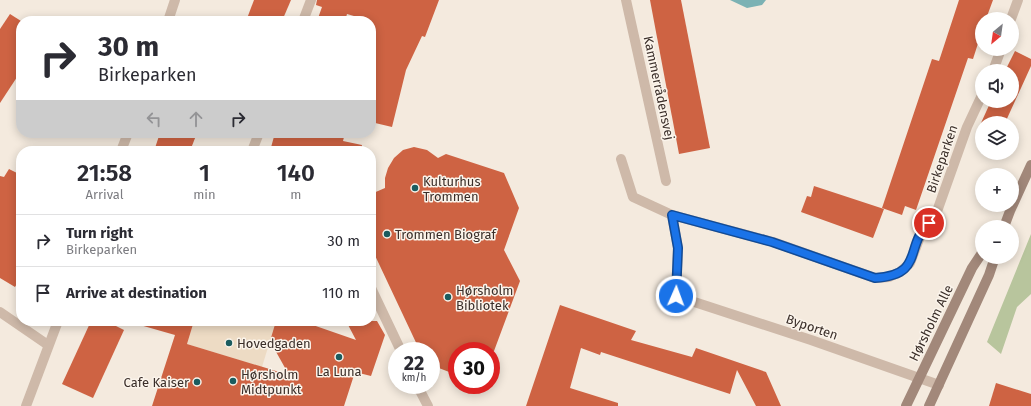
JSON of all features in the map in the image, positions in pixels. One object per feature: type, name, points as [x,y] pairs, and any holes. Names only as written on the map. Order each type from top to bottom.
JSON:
[{"type":"main road","points":[[1019,191],[1031,165]]},
{"type":"main road","name":"Hørsholm Alle","points":[[906,406],[975,264]]},
{"type":"main road","points":[[929,406],[989,275],[992,264]]},
{"type":"street","points":[[170,16],[175,0]]},
{"type":"street","points":[[305,16],[311,0]]},
{"type":"street","name":"Kammerrådensvej","points":[[626,0],[666,181]]},
{"type":"street","points":[[1014,12],[1018,0]]},
{"type":"street","name":"Birkeparken","points":[[621,159],[633,197],[672,215],[772,242],[875,278],[889,277],[900,272],[910,263],[922,229],[935,217],[966,127],[976,108]]},
{"type":"street","name":"Byporten","points":[[672,215],[678,248],[676,296],[939,385]]},
{"type":"street","points":[[376,298],[397,342]]},
{"type":"street","points":[[0,312],[16,323]]},
{"type":"street","points":[[20,326],[48,345]]},
{"type":"street","points":[[26,406],[56,326]]},
{"type":"street","points":[[422,394],[428,406]]},
{"type":"green space","points":[[1031,234],[1031,294],[1017,307],[1001,354],[987,342]]},
{"type":"shaded area","name":"Hovedgaden","points":[[192,326],[274,326],[262,367],[187,344]]},
{"type":"water","points":[[730,0],[766,0],[762,5],[747,8]]},
{"type":"building","points":[[254,0],[291,0],[284,16],[248,16]]},
{"type":"building","points":[[317,0],[439,0],[425,37],[422,36],[406,70],[392,127],[376,123],[376,16],[354,16],[347,14],[346,16],[319,16],[322,7],[316,5]]},
{"type":"building","points":[[650,0],[681,0],[710,148],[679,154]]},
{"type":"building","points":[[959,0],[993,0],[989,12],[975,12],[975,53],[973,59],[968,58],[916,210],[905,206],[902,215],[882,208],[932,59],[939,61]]},
{"type":"building","points":[[10,14],[16,18],[16,79],[0,103],[0,29]]},
{"type":"building","points":[[1019,53],[1031,59],[1031,66],[1019,92],[1019,64],[1008,64],[1012,56],[1019,56]]},
{"type":"building","points":[[988,108],[1012,108],[1008,116],[984,116]]},
{"type":"building","points":[[158,138],[195,138],[192,146],[156,146]]},
{"type":"building","points":[[274,138],[344,138],[343,141],[362,145],[362,146],[271,146]]},
{"type":"building","points":[[414,147],[427,150],[438,158],[446,154],[504,173],[519,208],[504,250],[520,281],[497,342],[448,342],[448,372],[440,368],[440,342],[416,342],[376,258],[376,192],[385,188],[385,178],[388,168],[394,158],[403,150]]},
{"type":"building","points":[[9,169],[16,172],[15,287],[0,278],[0,176],[4,177]]},
{"type":"building","points":[[814,186],[884,209],[873,238],[801,212],[807,196],[811,197]]},
{"type":"building","points":[[560,305],[636,331],[631,340],[692,357],[696,348],[766,372],[781,406],[756,406],[737,370],[730,394],[601,352],[600,355],[581,348],[570,388],[618,403],[618,406],[526,406]]},
{"type":"building","points":[[377,321],[385,335],[371,376],[355,372],[344,406],[152,406],[175,335],[144,326],[192,326],[187,344],[289,375],[270,341],[274,326],[316,326],[356,340],[349,326],[376,326]]},
{"type":"building","points":[[89,326],[116,326],[124,330],[93,398],[62,384]]},
{"type":"building","points":[[996,383],[1031,394],[1031,406],[989,406]]},
{"type":"place","name":"Kulturhus Trommen","points":[[415,188]]},
{"type":"place","name":"Trommen Biograf","points":[[387,234]]},
{"type":"place","name":"Hørsholm Bibliotek","points":[[448,297]]},
{"type":"place","name":"Hovedgaden","points":[[229,343]]},
{"type":"place","name":"La Luna","points":[[339,357]]},
{"type":"place","name":"Hørsholm Midtpunkt","points":[[233,381]]},
{"type":"place","name":"Cafe Kaiser","points":[[197,382]]},
{"type":"route","points":[[676,296],[678,248],[672,215],[772,242],[875,278],[889,277],[900,272],[910,263],[922,229],[929,223]]}]
